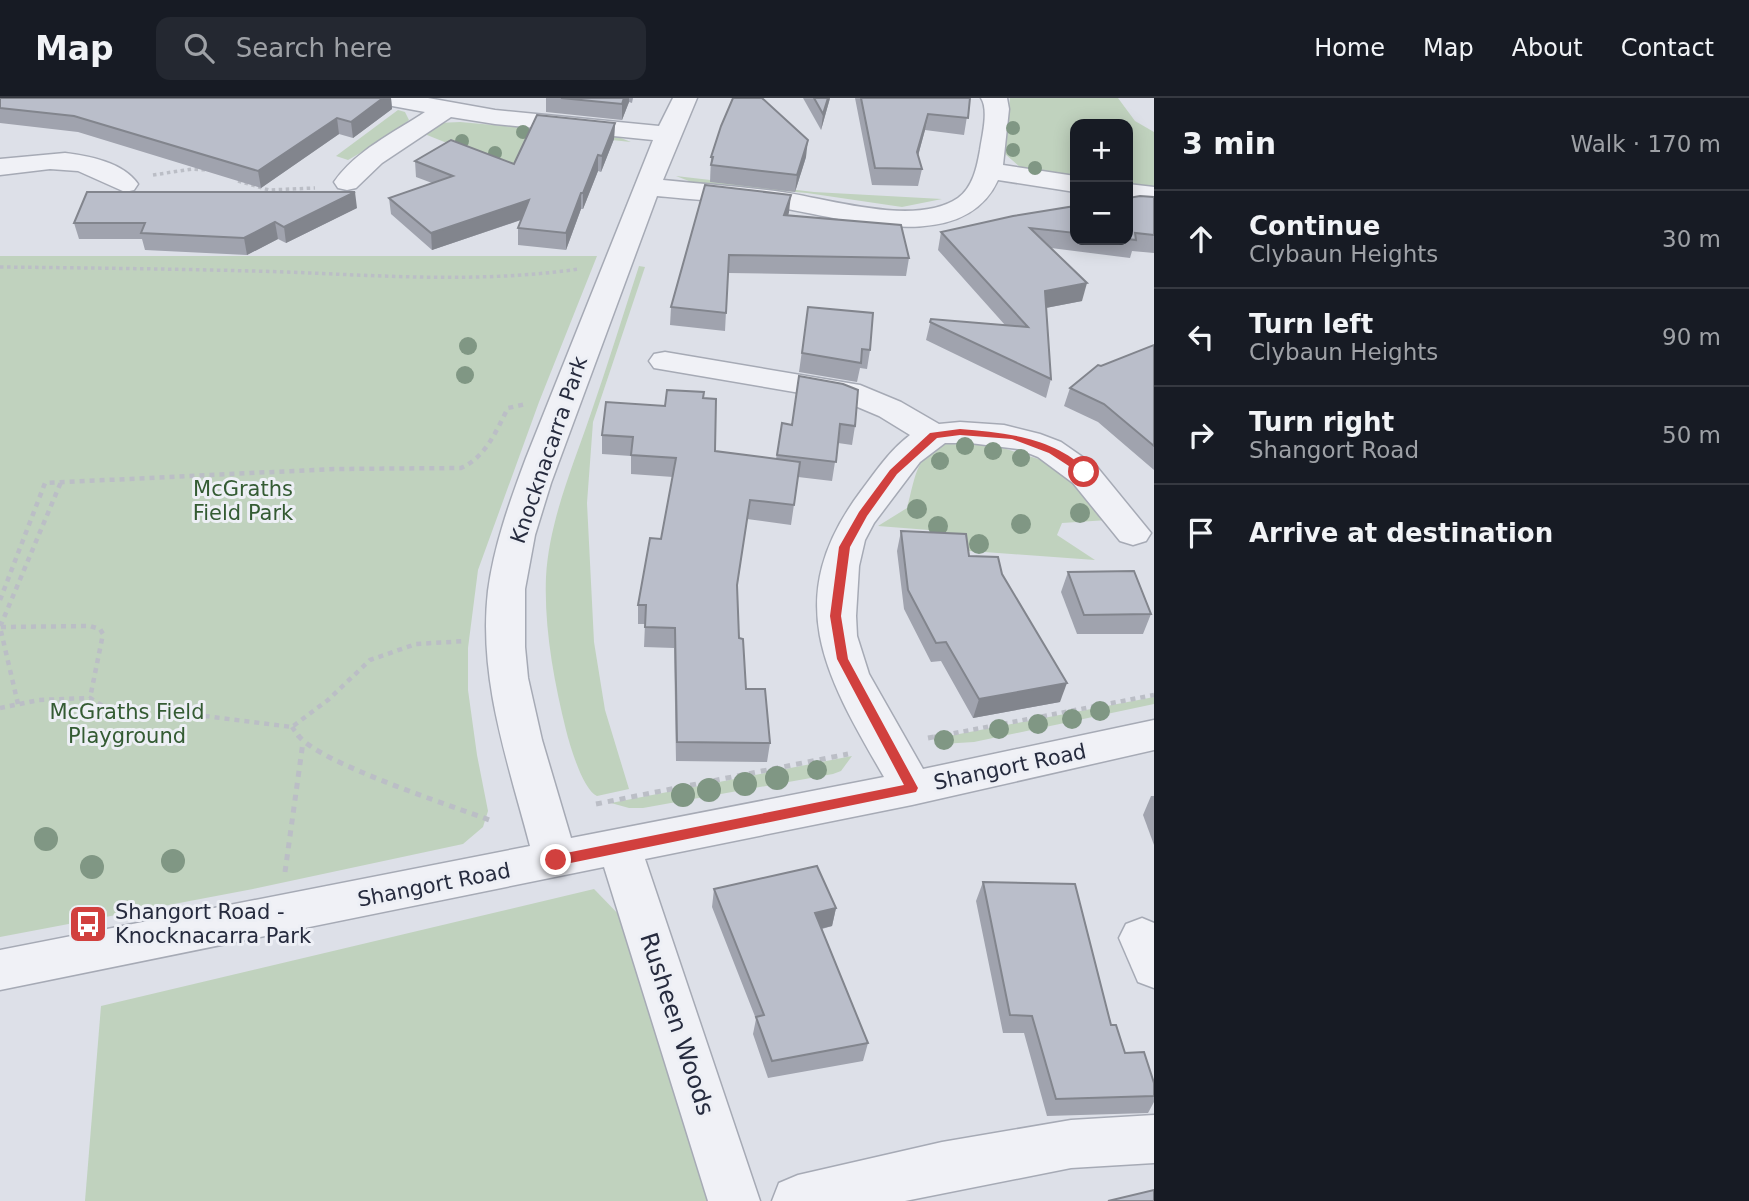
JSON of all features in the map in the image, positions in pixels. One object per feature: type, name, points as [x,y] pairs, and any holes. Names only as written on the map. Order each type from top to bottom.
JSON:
[{"type":"street","points":[[385,98],[444,110],[668,134]]},
{"type":"street","name":"Knocknacarra Park","points":[[556,860],[525,753],[510,680],[505,616],[512,556],[527,503],[647,187],[685,98]]},
{"type":"street","points":[[647,187],[778,199],[873,214],[938,217],[954,212],[969,202],[979,191],[989,171],[997,109],[996,100],[993,98]]},
{"type":"street","points":[[347,182],[373,158],[444,110]]},
{"type":"street","points":[[0,167],[41,160],[75,162],[104,169],[125,184]]},
{"type":"street","points":[[989,171],[1070,183]]},
{"type":"street","points":[[1133,193],[1154,195]]},
{"type":"street","points":[[665,360],[849,392],[890,410],[934,435]]},
{"type":"street","points":[[912,788],[843,659],[836,616],[845,547],[862,515],[893,472],[934,435],[960,432],[1013,436],[1053,450],[1084,472],[1133,533]]},
{"type":"street","name":"Shangort Road","points":[[0,970],[620,848],[1154,735]]},
{"type":"street","name":"Rusheen Woods","points":[[620,848],[734,1201]]},
{"type":"street","points":[[798,1201],[942,1167],[1071,1144],[1154,1139]]},
{"type":"path","points":[[125,184],[160,173],[207,170]]},
{"type":"path","points":[[233,179],[269,190],[300,191],[347,182]]},
{"type":"path","points":[[0,267],[243,270],[446,278],[536,277],[584,268]]},
{"type":"path","points":[[0,600],[45,483],[334,469],[461,468],[478,459],[508,408],[515,404],[533,404]]},
{"type":"path","points":[[18,704],[0,627],[61,482]]},
{"type":"path","points":[[0,627],[90,626],[100,629],[103,635],[90,698]]},
{"type":"path","points":[[0,708],[39,700],[90,698],[114,713],[181,713],[292,727],[328,700],[370,660],[383,653],[416,644],[475,642]]},
{"type":"path","points":[[917,740],[1154,695]]},
{"type":"path","points":[[292,727],[303,742],[336,761],[492,821]]},
{"type":"path","points":[[285,879],[303,742]]},
{"type":"path","points":[[596,804],[857,752]]},
{"type":"green space","points":[[1010,98],[1118,98],[1135,121],[1154,132],[1154,190],[1133,188],[1133,119],[1070,119],[1070,179],[1021,168],[1004,153]]},
{"type":"green space","points":[[398,110],[405,112],[409,120],[388,137],[348,160],[336,156]]},
{"type":"green space","points":[[460,122],[616,136],[631,142],[534,132],[512,169],[422,133],[438,123]]},
{"type":"green space","points":[[676,176],[814,192],[942,199],[902,207],[807,193],[694,183]]},
{"type":"green space","name":"McGraths Field Park","points":[[0,256],[597,256],[539,402],[478,570],[468,648],[468,690],[488,811],[483,827],[463,844],[253,889],[0,937]]},
{"type":"green space","points":[[639,266],[645,267],[593,422],[587,503],[594,642],[605,710],[629,789],[597,796],[587,785],[578,767],[568,737],[548,635],[546,577],[552,535],[563,494]]},
{"type":"green space","points":[[956,441],[984,442],[1064,467],[1108,520],[1062,523],[1057,535],[1095,560],[930,548],[929,530],[878,526],[907,508],[916,475],[925,457],[932,450]]},
{"type":"green space","points":[[1154,697],[1154,704],[974,742],[942,744],[933,739]]},
{"type":"green space","points":[[852,756],[841,771],[833,774],[643,808],[629,808],[611,803]]},
{"type":"green space","points":[[594,889],[625,921],[709,1201],[85,1201],[101,1006]]},
{"type":"building","points":[[0,98],[383,98],[351,122],[337,118],[258,171],[74,116],[0,108]]},
{"type":"building","points":[[561,98],[624,98],[622,104]]},
{"type":"building","points":[[733,98],[762,98],[808,140],[797,175],[711,165],[721,126]]},
{"type":"building","points":[[814,98],[828,98],[823,114]]},
{"type":"building","points":[[861,98],[970,98],[968,118],[928,114],[917,152],[922,169],[875,168]]},
{"type":"building","points":[[537,115],[615,123],[602,156],[598,155],[581,193],[566,233],[518,228],[529,200],[431,233],[389,198],[453,176],[415,161],[451,140],[514,164]]},
{"type":"building","points":[[705,185],[791,195],[784,215],[901,225],[909,258],[729,255],[726,313],[671,307]]},
{"type":"building","points":[[87,192],[355,192],[284,227],[275,222],[244,238],[141,233],[145,223],[74,223]]},
{"type":"building","points":[[1133,197],[1154,197],[1154,235],[1135,233],[1136,240],[1133,240]]},
{"type":"building","points":[[1070,207],[1070,232],[1030,228],[1087,283],[1045,291],[1051,379],[930,322],[931,319],[1028,327],[941,232]]},
{"type":"building","points":[[808,307],[873,313],[870,350],[862,349],[861,363],[802,353]]},
{"type":"building","points":[[1154,345],[1154,446],[1104,404],[1070,388],[1098,365]]},
{"type":"building","points":[[799,376],[843,384],[858,390],[855,426],[840,424],[836,462],[777,455],[782,423],[792,425]]},
{"type":"building","points":[[667,390],[704,392],[703,398],[716,399],[715,451],[800,462],[794,505],[750,500],[737,585],[739,638],[743,639],[746,689],[765,689],[770,743],[677,742],[675,628],[645,627],[646,605],[638,605],[650,538],[661,539],[676,458],[631,455],[633,437],[602,435],[606,402],[665,406]]},
{"type":"building","points":[[901,531],[966,534],[969,556],[998,557],[1002,574],[1067,683],[979,699],[946,642],[936,643],[908,590]]},
{"type":"building","points":[[1134,571],[1151,614],[1084,615],[1068,572]]},
{"type":"building","points":[[817,866],[836,908],[815,913],[868,1043],[772,1061],[756,1017],[764,1015],[714,889]]},
{"type":"building","points":[[983,882],[1075,884],[1111,1025],[1116,1025],[1125,1053],[1144,1052],[1154,1083],[1154,1096],[1056,1099],[1032,1016],[1010,1015]]},
{"type":"building","points":[[1154,1190],[1154,1201],[1108,1201]]},
{"type":"place","name":"Shangort Road - Knocknacarra Park","points":[[88,924]]},
{"type":"route","points":[[556,860],[912,788],[859,692],[843,659],[838,636],[836,616],[845,547],[862,515],[893,472],[934,435],[960,432],[1013,436],[1053,450],[1084,472]]},
{"type":"park label","name":"McGraths Field Playground","points":[[127,724]]}]
